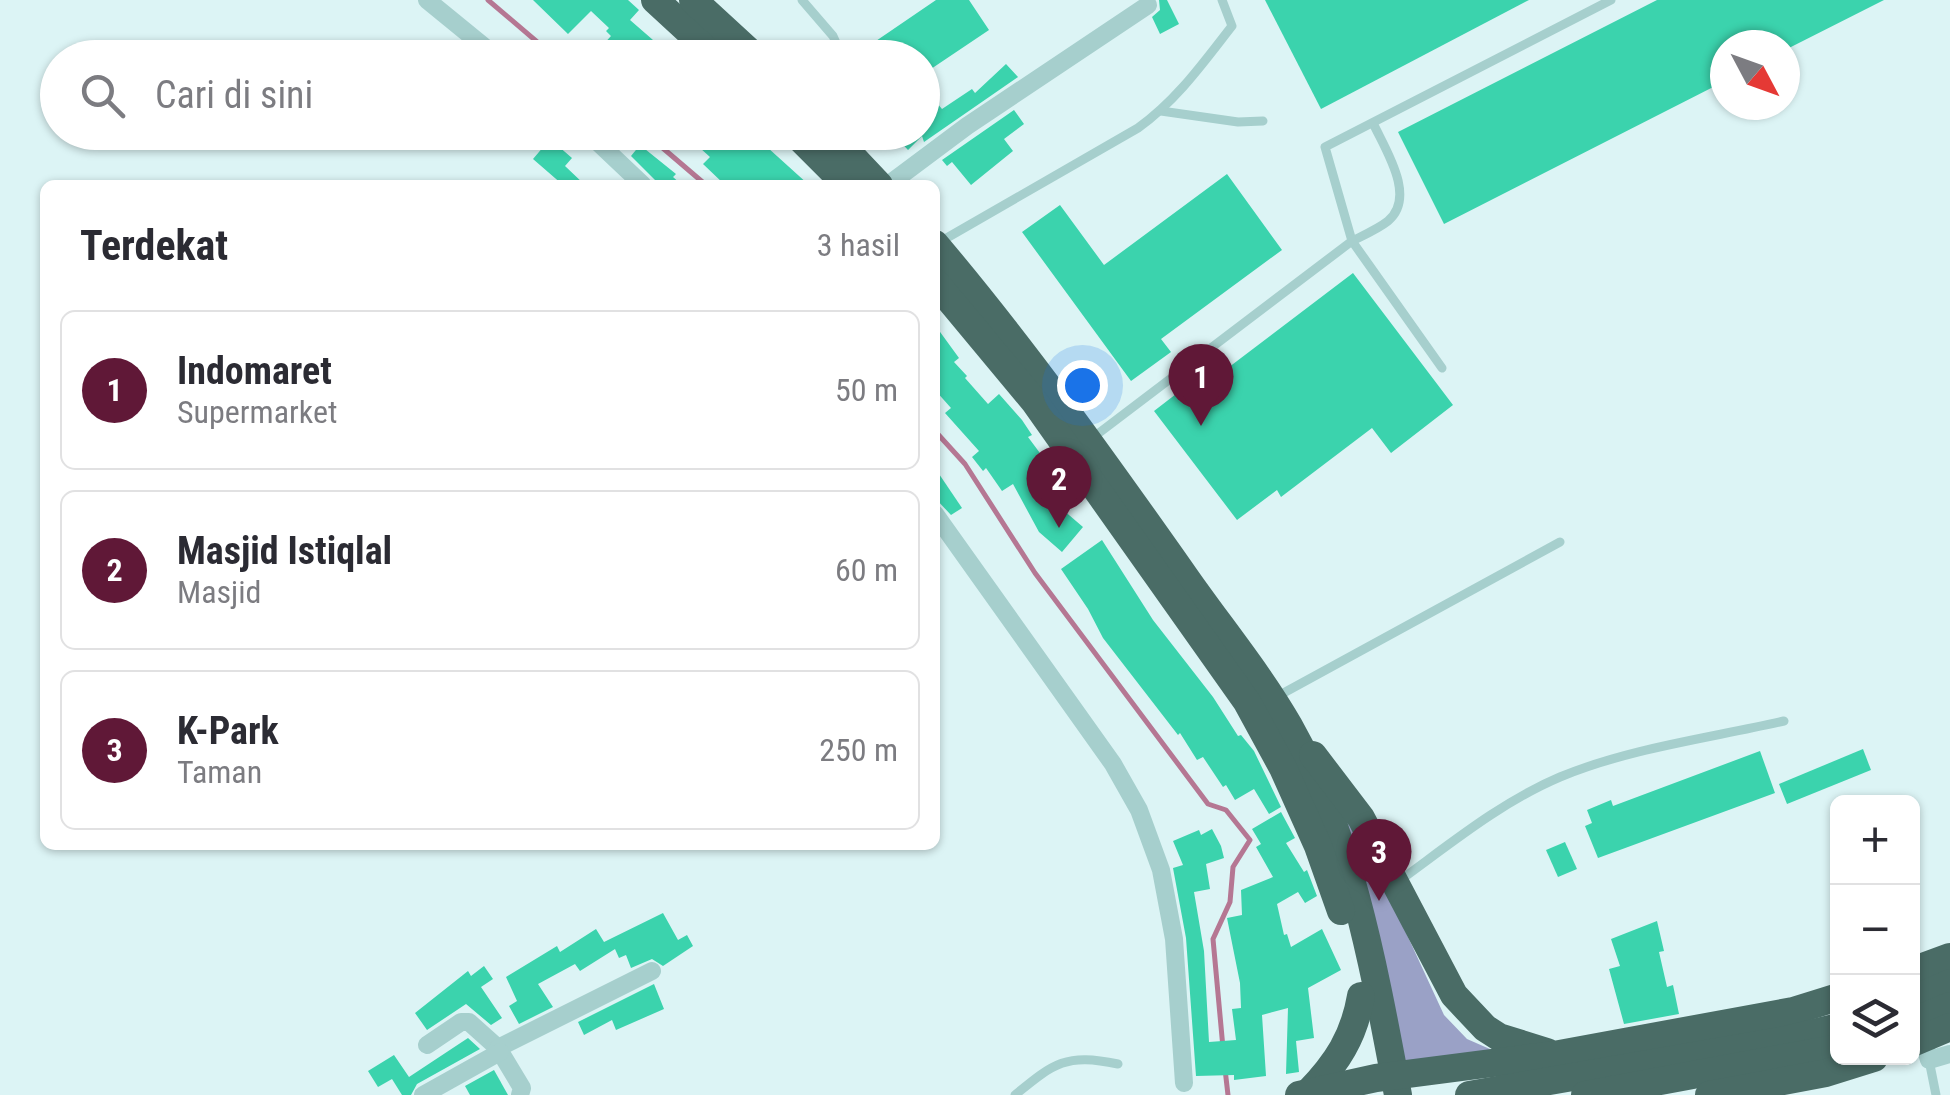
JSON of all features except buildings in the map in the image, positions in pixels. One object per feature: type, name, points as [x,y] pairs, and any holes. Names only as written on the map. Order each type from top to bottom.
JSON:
[{"type":"highway","points":[[654,0],[700,40]]},
{"type":"highway","points":[[693,0],[736,40]]},
{"type":"highway","points":[[812,150],[842,180]]},
{"type":"highway","points":[[846,150],[874,180]]},
{"type":"highway","points":[[940,249],[1089,440],[1290,727],[1361,818],[1439,970],[1470,1015],[1499,1036],[1554,1055]]},
{"type":"highway","points":[[940,288],[1034,400],[1247,702],[1283,768],[1318,846],[1338,902],[1387,1086]]},
{"type":"highway","points":[[1290,727],[1349,874],[1369,951],[1387,1086]]},
{"type":"highway","points":[[1920,967],[1950,958]]},
{"type":"highway","points":[[1920,997],[1950,984]]},
{"type":"highway","points":[[1303,1094],[1341,1056],[1357,1021],[1361,996]]},
{"type":"highway","points":[[1303,1094],[1387,1086],[1793,1011],[1830,999]]},
{"type":"highway","points":[[1920,1040],[1950,1006]]},
{"type":"highway","points":[[1920,1041],[1950,1027]]},
{"type":"highway","points":[[1469,1095],[1830,1029]]},
{"type":"highway","points":[[1585,1095],[1830,1049]]},
{"type":"highway","points":[[1710,1095],[1765,1090],[1852,1065]]},
{"type":"street","points":[[427,0],[476,40]]},
{"type":"street","points":[[940,146],[1148,5]]},
{"type":"street","points":[[692,40],[696,36]]},
{"type":"street","points":[[608,150],[638,180]]},
{"type":"street","points":[[895,180],[935,150]]},
{"type":"street","points":[[940,521],[1112,764],[1139,810],[1162,870],[1174,939],[1184,1083]]},
{"type":"street","points":[[423,1095],[499,1050],[652,972]]},
{"type":"street","points":[[428,1044],[462,1022],[469,1022],[499,1050],[522,1088],[520,1095]]},
{"type":"street","points":[[1920,1041],[1950,1054]]},
{"type":"lane","points":[[802,0],[834,40]]},
{"type":"lane","points":[[940,242],[1161,111],[1232,26],[1222,0]]},
{"type":"lane","points":[[1442,368],[1352,242],[1324,147],[1611,0]]},
{"type":"lane","points":[[1161,111],[1238,122],[1263,120]]},
{"type":"lane","points":[[1089,440],[1398,210],[1401,198],[1395,172],[1373,123]]},
{"type":"lane","points":[[1271,700],[1560,542]]},
{"type":"lane","points":[[1396,882],[1485,818],[1558,778],[1608,760],[1784,721]]},
{"type":"lane","points":[[1920,1044],[1936,1095]]},
{"type":"lane","points":[[1015,1095],[1052,1064],[1090,1058],[1118,1064]]},
{"type":"shaded area","points":[[1325,787],[1372,859],[1444,1015],[1467,1039],[1499,1053],[1403,1064]]},
{"type":"waterway","points":[[488,0],[535,40]]},
{"type":"waterway","points":[[665,150],[700,180]]},
{"type":"waterway","points":[[940,436],[965,464],[1035,573],[1208,804],[1226,810],[1250,840],[1233,867],[1230,902],[1213,939],[1223,1048]]},
{"type":"waterway","points":[[1225,1069],[1228,1095]]},
{"type":"place","name":"Indomaret","points":[[1201,426]]},
{"type":"place","name":"Masjid Istiqlal","points":[[1059,528]]},
{"type":"place","name":"K-Park","points":[[1379,901]]}]
